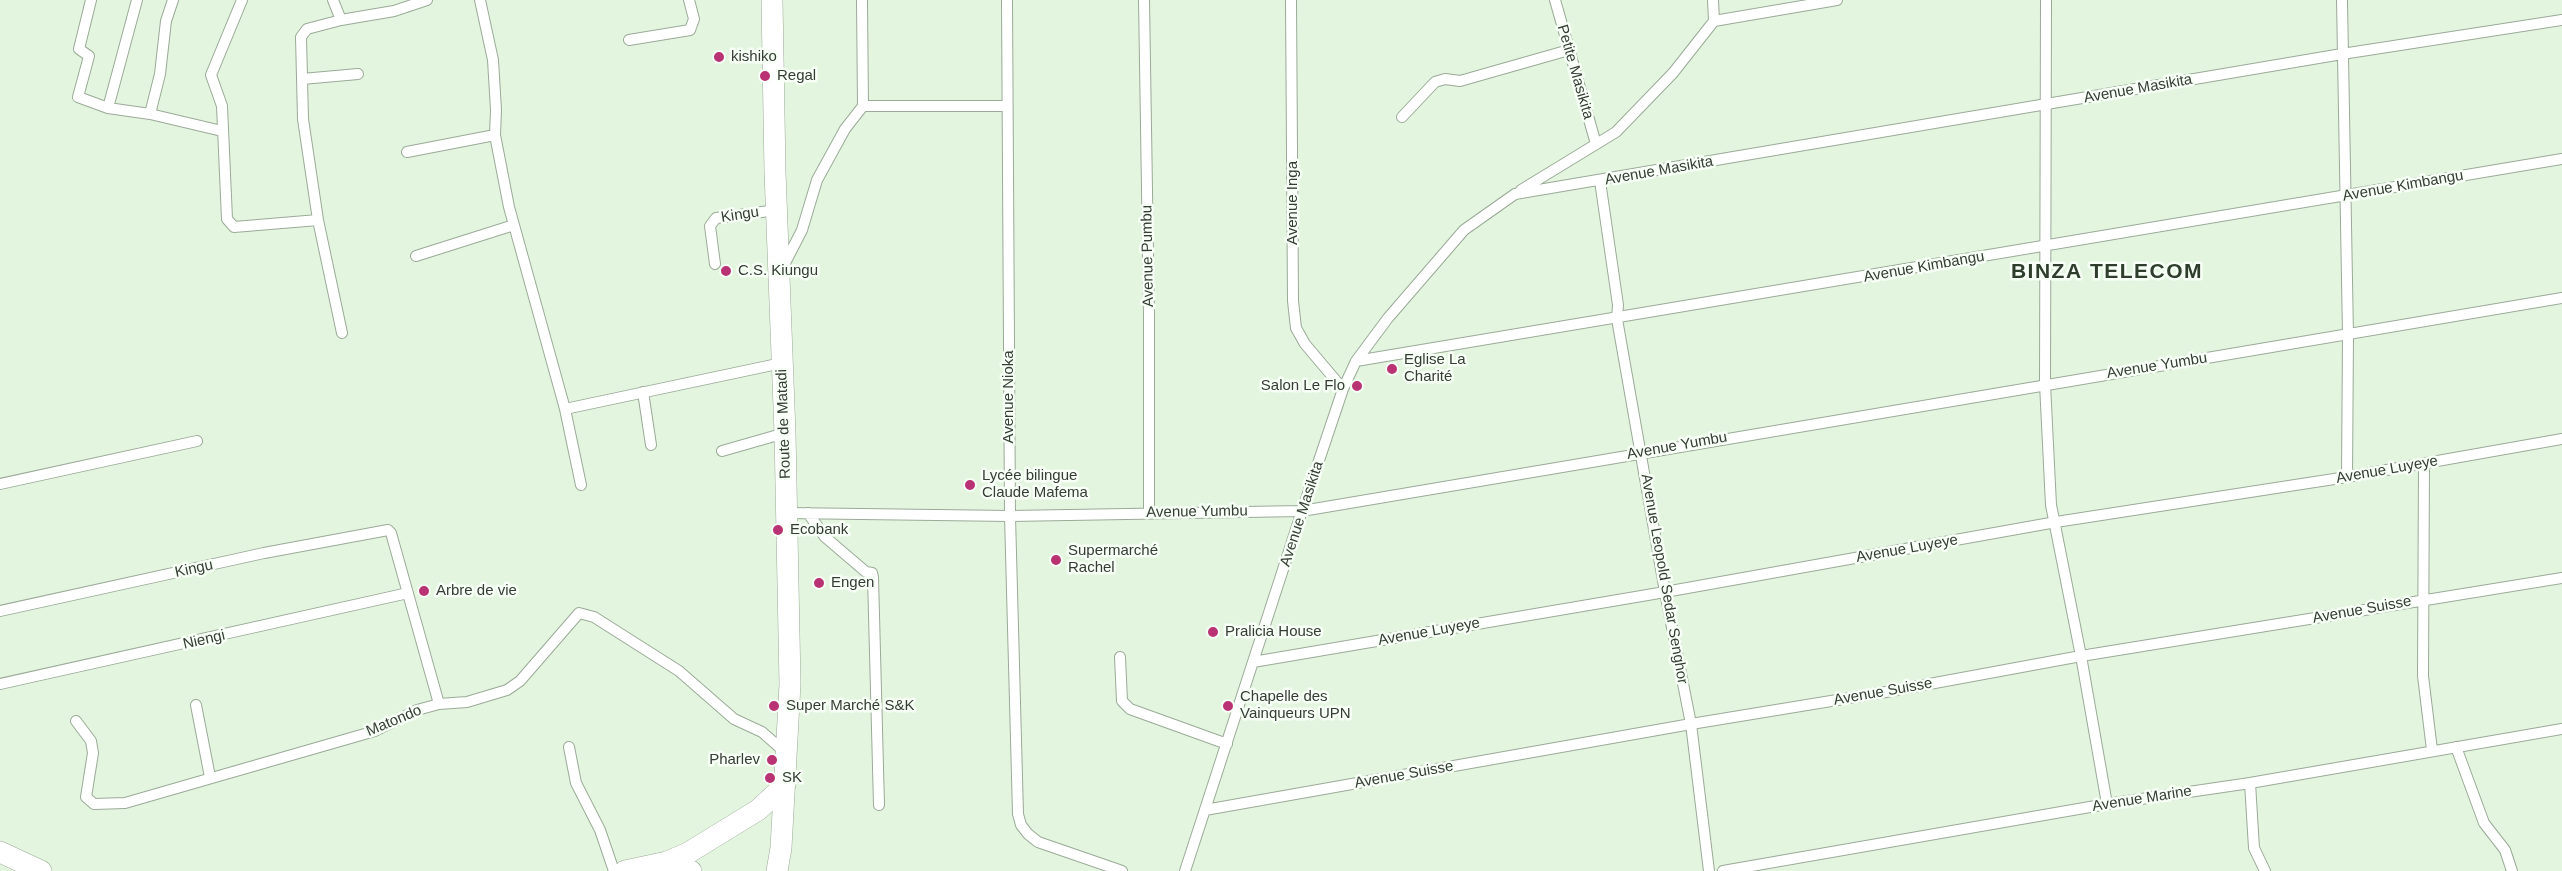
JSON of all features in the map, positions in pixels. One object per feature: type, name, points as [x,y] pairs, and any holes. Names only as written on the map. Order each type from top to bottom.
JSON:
[{"type":"highway","name":"Route de Matadi","points":[[772,0],[790,684],[781,848],[777,871]]},
{"type":"highway","points":[[625,871],[667,862],[717,837],[758,810],[785,785]]},
{"type":"highway","points":[[0,852],[41,871]]},
{"type":"highway","points":[[667,862],[691,871]]},
{"type":"street","points":[[92,0],[79,49],[89,56],[78,97],[108,108],[150,114],[222,131]]},
{"type":"street","points":[[108,108],[137,0]]},
{"type":"street","points":[[150,114],[160,74],[166,21],[173,0]]},
{"type":"street","points":[[242,0],[211,75],[222,106],[229,225],[240,228],[318,220]]},
{"type":"street","points":[[333,0],[341,20]]},
{"type":"street","points":[[342,333],[318,220],[303,119],[301,41],[304,32],[341,20],[394,11],[427,0]]},
{"type":"street","points":[[480,0],[493,60],[495,135],[514,225],[565,409],[581,485]]},
{"type":"street","points":[[629,40],[690,30],[694,19],[689,0]]},
{"type":"street","points":[[779,275],[802,230],[817,180],[845,129],[863,106],[862,0]]},
{"type":"street","name":"Avenue Nioka","points":[[1007,0],[1010,516],[1018,802],[1021,825],[1038,842],[1122,871]]},
{"type":"street","name":"Avenue Pumbu","points":[[1144,0],[1149,316],[1149,513]]},
{"type":"street","name":"Avenue Inga","points":[[1292,0],[1293,301],[1296,328],[1305,344],[1343,389]]},
{"type":"street","name":"Petite Masikita","points":[[1555,0],[1596,144]]},
{"type":"street","points":[[1713,0],[1714,21]]},
{"type":"street","points":[[1515,194],[1616,132],[1644,106],[1714,21],[1837,0]]},
{"type":"street","points":[[2046,0],[2045,384],[2051,505],[2107,804]]},
{"type":"street","points":[[2342,0],[2348,334],[2347,477]]},
{"type":"street","name":"Avenue Masikita","points":[[1185,871],[1302,511],[1343,389],[1356,361],[1388,318],[1464,230],[1515,194],[2342,54],[2562,20]]},
{"type":"street","points":[[1402,117],[1434,82],[1445,79],[1460,81],[1569,50]]},
{"type":"street","points":[[302,79],[358,74]]},
{"type":"street","points":[[863,106],[1006,106]]},
{"type":"street","points":[[407,152],[495,135]]},
{"type":"street","name":"Avenue Kimbangu","points":[[1356,361],[2562,159]]},
{"type":"street","name":"Avenue Leopold Sedar Senghor","points":[[1600,181],[1618,305],[1617,319],[1665,592],[1691,723],[1709,871]]},
{"type":"street","name":"Kingu","points":[[714,264],[710,226],[712,220],[777,210]]},
{"type":"street","points":[[416,256],[514,225]]},
{"type":"street","name":"Avenue Yumbu","points":[[786,513],[1010,516],[1302,511],[2562,298]]},
{"type":"street","points":[[565,409],[782,363]]},
{"type":"street","points":[[643,392],[651,445]]},
{"type":"street","points":[[722,451],[785,433]]},
{"type":"street","name":"Avenue Luyeye","points":[[1253,662],[1665,592],[2056,522],[2347,477],[2562,439]]},
{"type":"street","points":[[0,484],[197,441]]},
{"type":"street","points":[[2424,463],[2423,676],[2432,750]]},
{"type":"street","points":[[808,513],[825,537],[866,572],[872,573],[873,577],[879,805]]},
{"type":"street","name":"Kingu","points":[[0,611],[252,556],[388,530],[391,533],[408,593]]},
{"type":"street","name":"Avenue Suisse","points":[[1205,810],[2081,656],[2562,578]]},
{"type":"street","points":[[408,593],[439,704]]},
{"type":"street","name":"Niengi","points":[[0,684],[408,593]]},
{"type":"street","name":"Matondo","points":[[76,721],[92,741],[93,753],[86,796],[94,804],[125,803],[375,731],[417,710],[439,704],[467,702],[507,690],[520,681],[579,613],[594,616],[679,671],[734,719],[762,732],[787,754]]},
{"type":"street","points":[[1120,657],[1122,701],[1130,709],[1227,744]]},
{"type":"street","points":[[196,705],[210,777]]},
{"type":"street","name":"Avenue Marine","points":[[1723,871],[2107,804],[2250,783],[2562,729]]},
{"type":"street","points":[[569,747],[576,783],[600,830],[614,871]]},
{"type":"street","points":[[2456,747],[2484,823],[2505,850],[2512,871]]},
{"type":"street","points":[[2250,783],[2254,848],[2265,871]]},
{"type":"street","points":[[781,848],[791,871]]},
{"type":"place","name":"kishiko","points":[[719,57]]},
{"type":"place","name":"Regal","points":[[765,76]]},
{"type":"place","name":"C.S. Kiungu","points":[[726,271]]},
{"type":"place","name":"Eglise La Charité","points":[[1392,369]]},
{"type":"place","name":"Salon Le Flo","points":[[1357,386]]},
{"type":"place","name":"Lycée bilingue Claude Mafema","points":[[970,485]]},
{"type":"place","name":"Ecobank","points":[[778,530]]},
{"type":"place","name":"Supermarché Rachel","points":[[1056,560]]},
{"type":"place","name":"Engen","points":[[819,583]]},
{"type":"place","name":"Arbre de vie","points":[[424,591]]},
{"type":"place","name":"Pralicia House","points":[[1213,632]]},
{"type":"place","name":"Super Marché S&K","points":[[774,706]]},
{"type":"place","name":"Chapelle des Vainqueurs UPN","points":[[1228,706]]},
{"type":"place","name":"Pharlev","points":[[772,760]]},
{"type":"place","name":"SK","points":[[770,778]]},
{"type":"district","name":"BINZA TELECOM","points":[[2107,272]]}]
